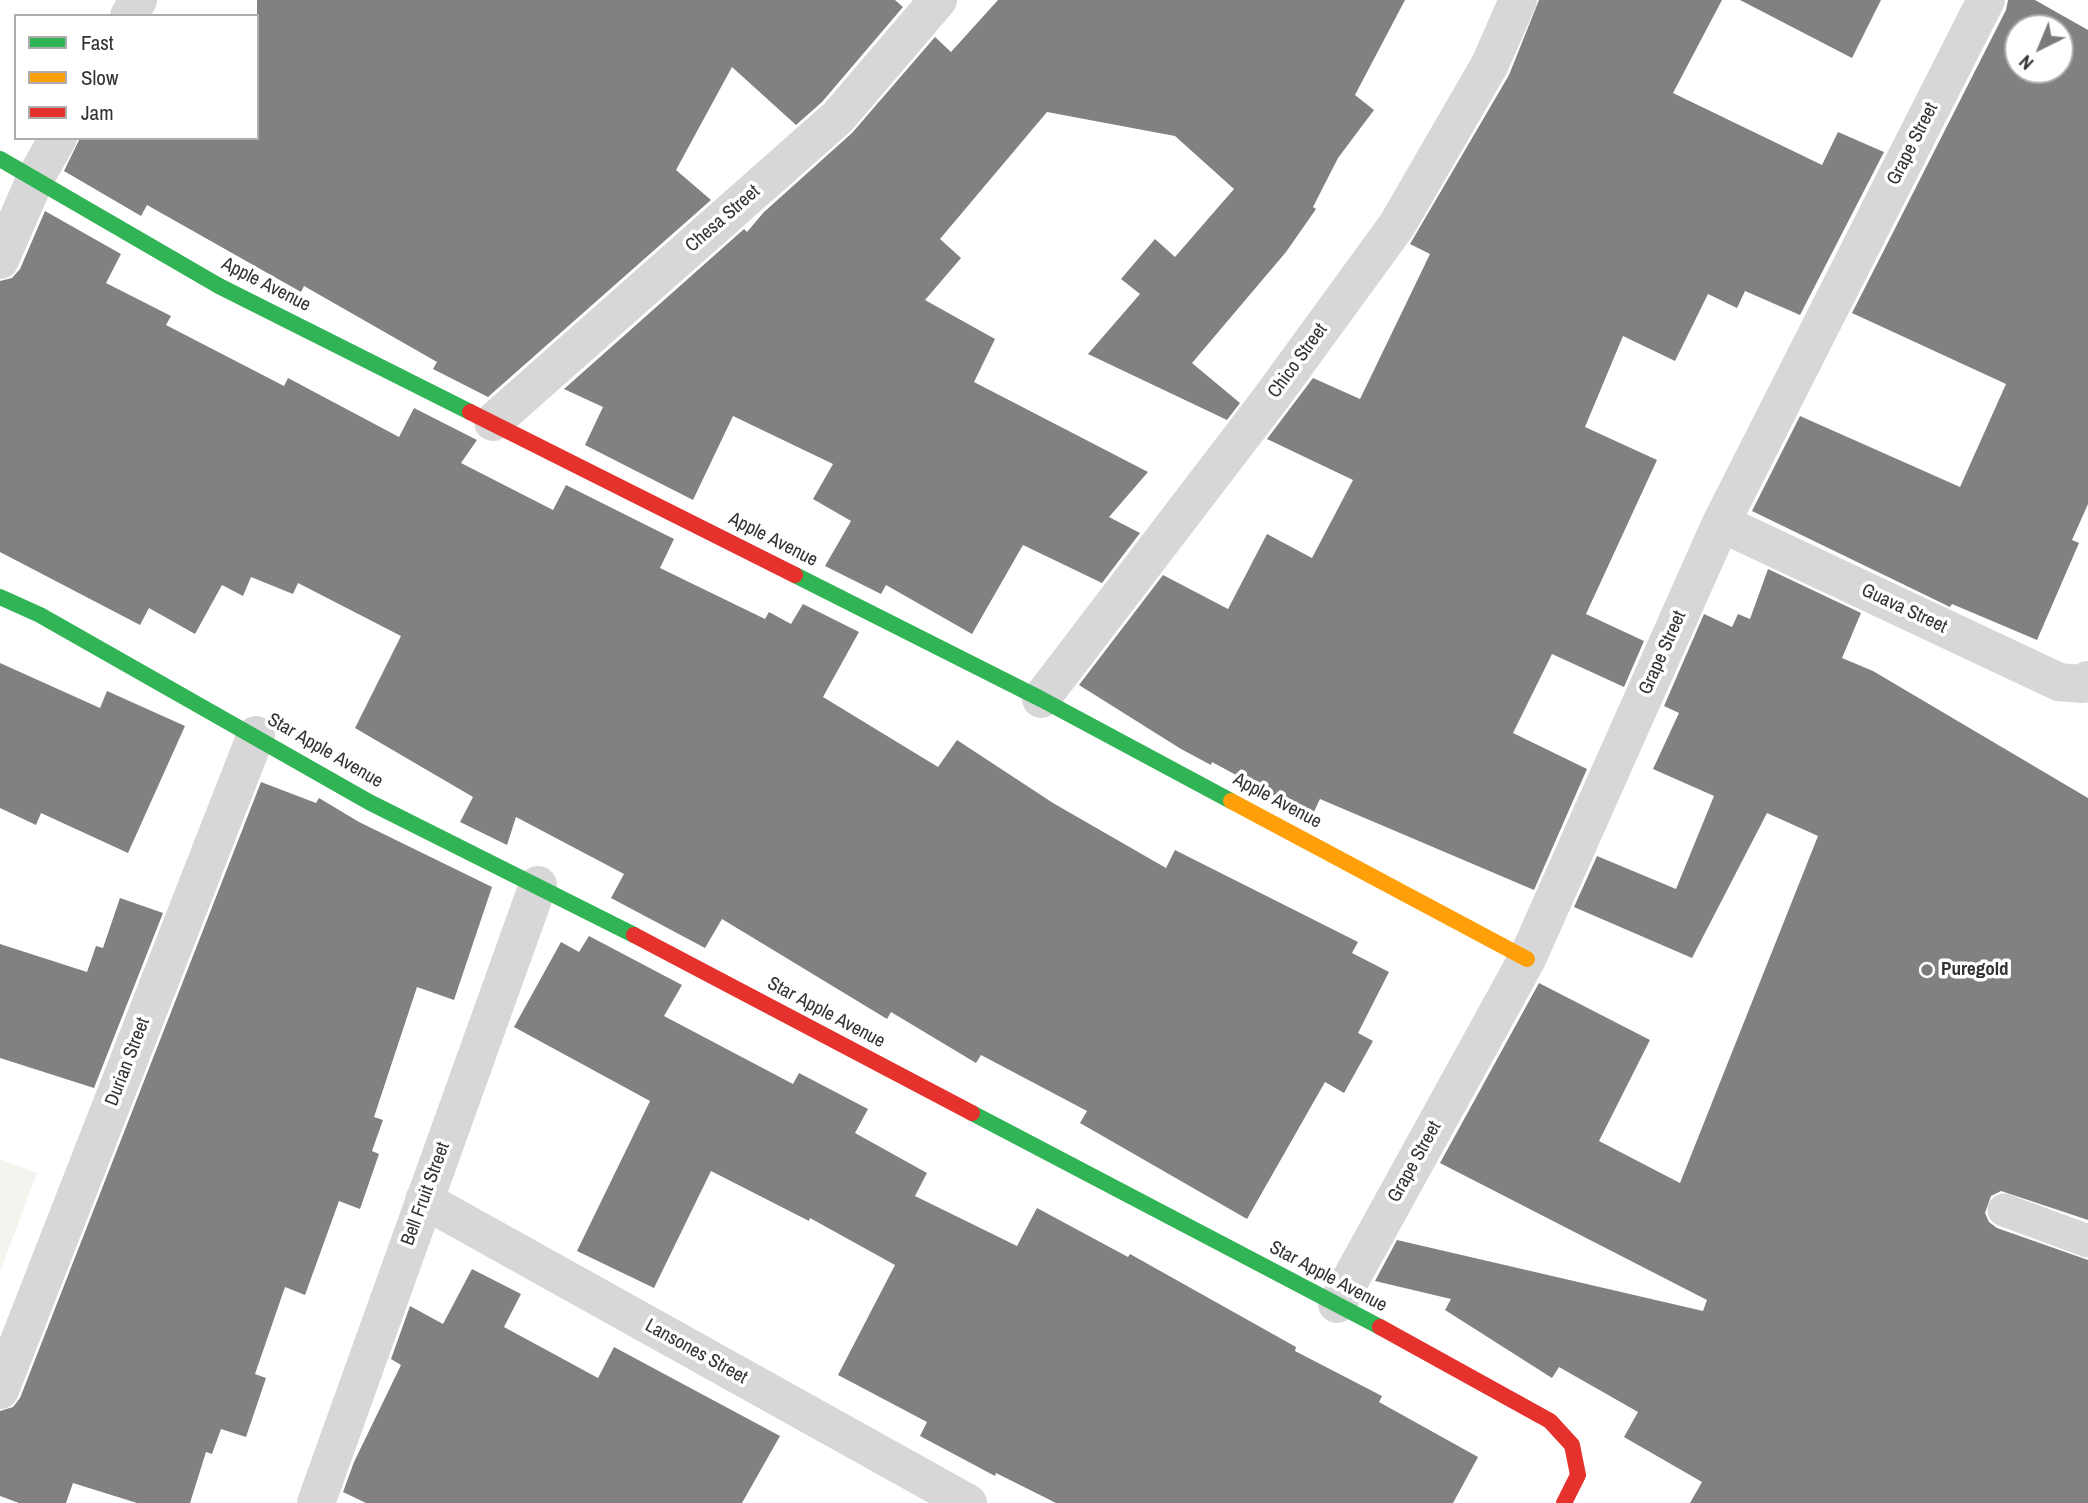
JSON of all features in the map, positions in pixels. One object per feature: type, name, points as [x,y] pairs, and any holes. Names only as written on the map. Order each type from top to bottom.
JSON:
[{"type":"street","name":"Chesa Street","points":[[493,422],[838,117],[938,0]]},
{"type":"street","name":"Chico Street","points":[[1041,699],[1271,398],[1397,225],[1490,64],[1518,0]]},
{"type":"street","name":"Grape Street","points":[[1337,1304],[1527,959],[1721,523],[1986,0]]},
{"type":"street","points":[[0,260],[36,177],[57,140]]},
{"type":"street","name":"Apple Avenue","points":[[0,159],[36,177],[219,286],[1041,699],[1527,959]]},
{"type":"street","name":"Guava Street","points":[[1721,523],[2059,682],[2082,684],[2088,680]]},
{"type":"street","name":"Star Apple Avenue","points":[[0,597],[40,615],[257,735],[369,802],[538,886],[1337,1304],[1550,1421],[1572,1445],[1578,1475],[1564,1503]]},
{"type":"street","name":"Durian Street","points":[[0,1390],[257,735]]},
{"type":"street","name":"Bell Fruit Street","points":[[320,1501],[424,1200],[538,886]]},
{"type":"street","name":"Lansones Street","points":[[424,1200],[968,1503]]},
{"type":"lane","points":[[2004,1210],[2088,1241]]},
{"type":"shaded area","points":[[0,1159],[37,1173],[0,1272]]},
{"type":"building","points":[[257,0],[895,0],[903,7],[822,102],[796,125],[732,67],[676,170],[711,200],[488,397],[433,369],[437,362],[304,286],[301,292],[147,205],[141,216],[64,171],[79,140],[259,140]]},
{"type":"building","points":[[998,0],[1405,0],[1355,95],[1374,110],[1338,158],[1313,207],[1316,209],[1286,252],[1192,363],[1240,403],[1227,420],[1088,354],[1140,294],[1121,279],[1155,239],[1175,257],[1234,189],[1175,136],[1047,112],[940,239],[961,258],[925,300],[995,339],[974,382],[1148,472],[1109,517],[1140,533],[1102,583],[1023,545],[972,634],[886,585],[881,594],[825,566],[851,521],[813,499],[833,464],[733,416],[693,500],[585,445],[603,407],[564,389],[744,229],[747,232],[764,212],[852,133],[935,37],[951,52]]},
{"type":"building","points":[[1539,0],[1722,0],[1673,93],[1822,165],[1838,132],[1884,152],[1800,315],[1745,291],[1737,308],[1708,294],[1675,361],[1623,336],[1585,427],[1657,460],[1586,614],[1644,641],[1624,687],[1552,654],[1513,733],[1587,769],[1534,890],[1320,799],[1312,816],[1212,762],[1211,765],[1181,749],[1079,685],[1163,575],[1228,609],[1267,534],[1312,558],[1353,480],[1267,439],[1313,378],[1360,399],[1430,254],[1410,244],[1509,75]]},
{"type":"building","points":[[1740,0],[1881,0],[1852,58]]},
{"type":"building","points":[[2008,0],[2035,0],[2060,14],[2004,14],[2004,84],[2074,84],[2074,22],[2088,30],[2088,504],[2072,540],[2079,543],[2037,640],[1952,604],[1950,607],[1752,511],[1800,416],[1960,487],[2006,384],[1852,313],[2006,10]]},
{"type":"building","points":[[45,211],[121,254],[106,283],[171,316],[166,325],[284,386],[288,378],[399,437],[414,408],[477,440],[461,463],[553,510],[566,485],[674,539],[660,568],[765,619],[769,612],[791,624],[803,604],[859,632],[823,697],[938,767],[957,740],[1053,803],[1166,868],[1175,850],[1358,942],[1352,953],[1389,972],[1358,1033],[1373,1041],[1344,1093],[1325,1082],[1247,1219],[1080,1123],[1087,1111],[981,1055],[976,1063],[891,1012],[887,1019],[722,919],[705,948],[611,898],[624,874],[516,817],[507,845],[460,822],[473,797],[355,728],[401,636],[298,583],[293,594],[251,577],[243,596],[222,585],[195,634],[149,608],[140,625],[0,552],[0,281],[12,278],[20,269]]},
{"type":"building","points":[[1768,569],[1861,613],[1842,658],[1873,671],[2088,798],[2088,1220],[2001,1191],[1991,1196],[1985,1213],[1989,1222],[1997,1228],[2088,1260],[2088,1503],[1690,1503],[1702,1482],[1624,1437],[1638,1412],[1559,1367],[1552,1378],[1445,1310],[1451,1299],[1375,1281],[1397,1240],[1703,1311],[1707,1300],[1440,1163],[1539,983],[1650,1040],[1599,1141],[1680,1183],[1818,836],[1767,813],[1692,958],[1574,907],[1597,856],[1676,889],[1714,796],[1653,769],[1679,713],[1664,706],[1704,614],[1732,627],[1738,614],[1750,619]]},
{"type":"building","points":[[0,663],[100,708],[107,691],[185,726],[128,853],[41,813],[36,825],[0,808]]},
{"type":"building","points":[[261,782],[316,803],[319,798],[359,822],[492,887],[454,1000],[417,987],[374,1117],[383,1120],[372,1151],[379,1154],[360,1209],[339,1201],[305,1295],[285,1287],[255,1374],[266,1378],[246,1437],[221,1429],[212,1454],[206,1452],[190,1503],[137,1503],[73,1483],[66,1503],[19,1503],[0,1496],[0,1411],[13,1407],[20,1398]]},
{"type":"building","points":[[120,898],[163,913],[94,1088],[0,1058],[0,944],[87,972],[96,946],[103,948]]},
{"type":"building","points":[[589,936],[682,985],[664,1016],[793,1084],[799,1073],[868,1109],[855,1133],[927,1173],[915,1196],[1017,1246],[1037,1208],[1128,1257],[1130,1254],[1296,1347],[1295,1351],[1382,1396],[1379,1402],[1478,1457],[1453,1503],[1056,1503],[996,1473],[995,1476],[920,1436],[927,1422],[838,1375],[895,1265],[810,1218],[809,1221],[711,1171],[654,1288],[577,1251],[650,1101],[514,1027],[561,942],[579,952]]},
{"type":"building","points":[[472,1269],[521,1294],[504,1327],[598,1378],[614,1347],[780,1436],[742,1503],[366,1503],[343,1492],[354,1462],[401,1365],[391,1359],[410,1306],[443,1324]]},
{"type":"traffic: fast","points":[[0,159],[219,286],[470,412]]},
{"type":"traffic: fast","points":[[795,575],[1041,699],[1231,801]]},
{"type":"traffic: fast","points":[[0,597],[40,615],[369,802],[634,935]]},
{"type":"traffic: fast","points":[[972,1113],[1380,1327]]},
{"type":"traffic: slow","points":[[1231,801],[1527,959]]},
{"type":"traffic: jam","points":[[470,412],[795,575]]},
{"type":"traffic: jam","points":[[634,935],[972,1113]]},
{"type":"traffic: jam","points":[[1380,1327],[1550,1421],[1572,1445],[1578,1475],[1564,1503]]},
{"type":"place","name":"Puregold","points":[[1927,970]]}]
